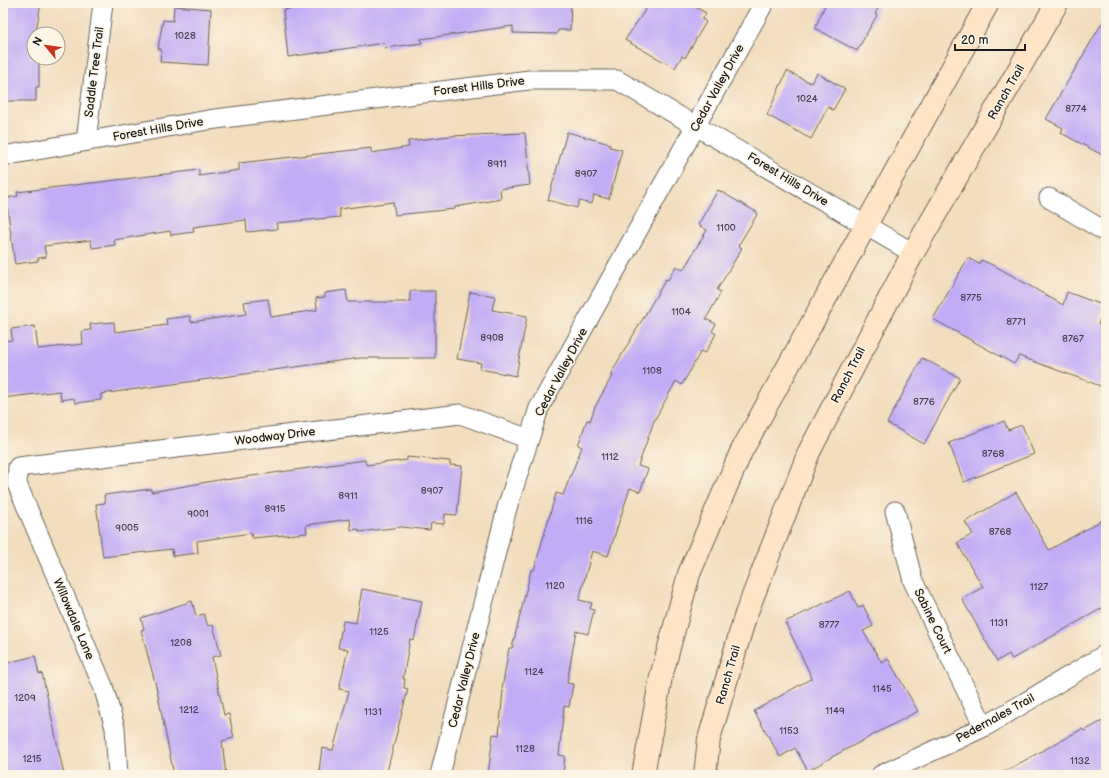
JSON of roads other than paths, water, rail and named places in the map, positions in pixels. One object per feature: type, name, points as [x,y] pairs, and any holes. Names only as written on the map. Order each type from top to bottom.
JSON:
[{"type":"main road","points":[[643,775],[661,677],[689,574],[741,452],[867,226],[988,3]]},
{"type":"main road","name":"Ranch Trail","points":[[705,775],[709,739],[746,614],[809,452],[913,253],[1057,3]]},
{"type":"street","name":"Saddle Tree Trail","points":[[86,142],[103,3]]},
{"type":"street","name":"Cedar Valley Drive","points":[[440,775],[507,508],[539,408],[764,3]]},
{"type":"street","name":"Forest Hills Drive","points":[[3,156],[208,120],[529,80],[618,80],[913,253]]},
{"type":"street","points":[[1049,198],[1106,232]]},
{"type":"street","name":"Woodway Drive","points":[[18,467],[460,414],[529,439]]},
{"type":"street","name":"Willowdale Lane","points":[[18,467],[17,484],[103,686],[115,728],[118,775]]},
{"type":"street","name":"Sabine Court","points":[[895,511],[913,581],[984,726]]},
{"type":"street","name":"Pedernales Trail","points":[[881,775],[984,726],[1106,654]]}]
